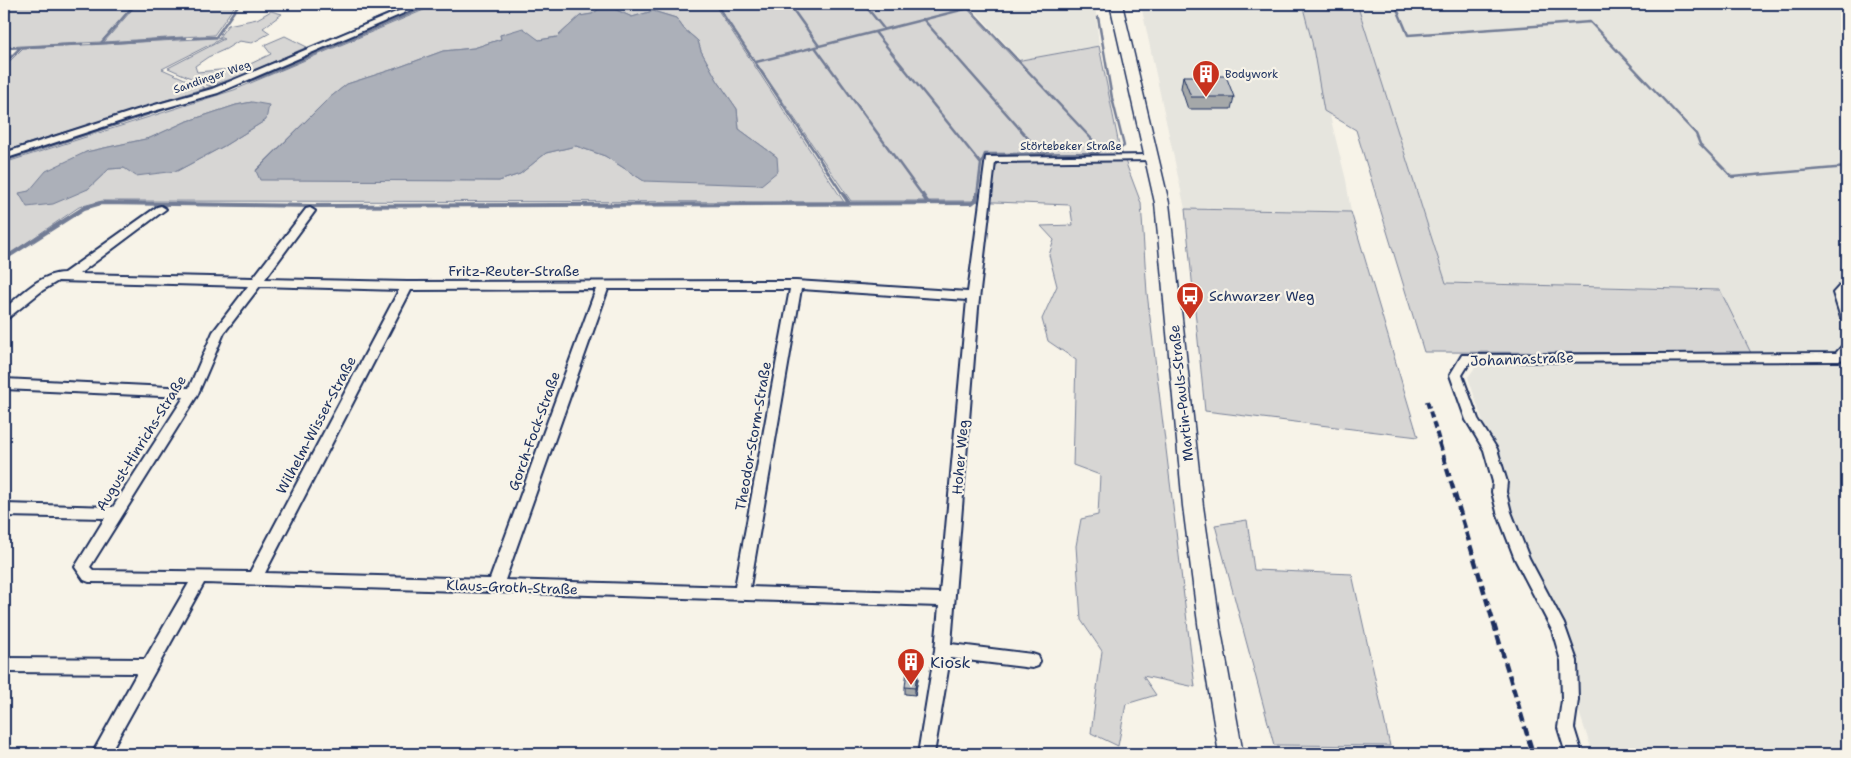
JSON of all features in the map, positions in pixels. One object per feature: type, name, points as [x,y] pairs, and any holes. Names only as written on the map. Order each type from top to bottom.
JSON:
[{"type":"street","name":"Sandinger Weg","points":[[4,156],[140,112],[214,91],[421,4]]},
{"type":"street","name":"Martin-Pauls-Straße","points":[[1116,4],[1162,202],[1193,506],[1210,631],[1231,754]]},
{"type":"street","name":"Störtebeker Straße","points":[[990,159],[1151,158]]},
{"type":"street","name":"Hoher Weg","points":[[926,754],[943,650],[971,329],[972,296],[988,199],[990,159]]},
{"type":"street","points":[[4,315],[38,287],[62,278],[161,209]]},
{"type":"street","name":"August-Hinrichs-Straße","points":[[82,568],[192,393],[219,332],[310,211]]},
{"type":"street","name":"Fritz-Reuter-Straße","points":[[62,278],[407,286],[796,284],[972,296]]},
{"type":"street","name":"Theodor-Storm-Straße","points":[[741,594],[796,284]]},
{"type":"street","points":[[1847,285],[1838,294],[1847,318]]},
{"type":"street","name":"Wilhelm-Wisser-Straße","points":[[254,579],[407,286]]},
{"type":"street","name":"Gorch-Fock-Straße","points":[[496,586],[603,286]]},
{"type":"street","name":"Johannastraße","points":[[1574,754],[1566,728],[1570,700],[1569,661],[1559,629],[1522,559],[1504,512],[1499,492],[1500,482],[1490,449],[1472,420],[1456,375],[1466,358],[1839,357],[1847,348]]},
{"type":"street","points":[[4,384],[192,393]]},
{"type":"street","points":[[4,510],[116,513]]},
{"type":"street","name":"Klaus-Groth-Straße","points":[[82,568],[89,576],[200,577],[946,600]]},
{"type":"street","points":[[100,754],[200,577]]},
{"type":"street","points":[[943,650],[1032,661]]},
{"type":"street","points":[[4,665],[149,666]]},
{"type":"shaded area","points":[[4,4],[134,4],[101,42],[4,47]]},
{"type":"shaded area","points":[[137,4],[236,4],[214,35],[104,42]]},
{"type":"shaded area","points":[[438,4],[714,4],[844,202],[102,201],[79,207],[4,258],[4,163],[234,90]],"holes":[[[605,5],[632,17],[653,11],[676,18],[684,29],[698,41],[701,51],[717,80],[737,109],[739,129],[777,157],[644,181],[605,156],[576,146],[546,153],[520,174],[499,181],[260,179],[256,170],[328,99],[347,84],[443,51],[474,48],[501,39],[500,35],[529,34],[539,40],[557,37],[580,16],[592,14]],[[252,102],[266,120],[224,146],[177,171],[109,169],[88,189],[19,194],[29,191],[86,152],[150,138],[185,122],[236,105]]]},
{"type":"shaded area","points":[[716,4],[963,4],[1016,61],[1099,46],[1119,145],[1141,203],[1147,293],[1195,687],[1143,676],[1156,695],[1126,704],[1118,746],[1091,733],[1102,651],[1081,620],[1076,546],[1081,519],[1098,515],[1100,475],[1073,465],[1076,360],[1048,341],[1042,319],[1057,286],[1049,255],[1054,240],[1041,226],[1073,225],[1070,205],[970,201],[851,201]]},
{"type":"shaded area","points":[[969,4],[1095,4],[1099,46],[1021,61]]},
{"type":"shaded area","points":[[1302,4],[1346,180],[1351,212],[1185,209],[1141,5]]},
{"type":"shaded area","points":[[1302,4],[1357,4],[1446,283],[1720,290],[1751,353],[1424,352],[1356,130],[1324,111],[1312,42]]},
{"type":"shaded area","points":[[1357,4],[1847,4],[1847,754],[1593,754],[1468,377],[1477,365],[1751,353],[1720,290],[1446,283]]},
{"type":"shaded area","points":[[605,5],[632,17],[653,11],[676,18],[684,29],[698,41],[701,51],[717,80],[737,109],[739,129],[777,157],[778,171],[761,185],[644,181],[605,156],[576,146],[546,153],[520,174],[499,181],[260,180],[256,171],[328,99],[347,84],[443,51],[474,48],[501,39],[500,35],[523,28],[539,40],[557,37],[580,16],[592,14]]},
{"type":"shaded area","points":[[271,11],[282,14],[263,28],[270,33],[252,43],[239,41],[208,57],[195,66],[197,72],[242,68],[271,54],[264,45],[285,36],[307,47],[241,76],[209,86],[168,68],[224,39],[219,37],[228,25],[257,19]]},
{"type":"shaded area","points":[[221,39],[162,69],[205,88],[4,151],[4,67],[23,48]]},
{"type":"shaded area","points":[[252,102],[269,105],[266,120],[224,146],[177,171],[136,176],[124,168],[109,169],[88,189],[53,204],[27,207],[19,193],[29,191],[46,171],[86,152],[150,138],[185,122],[236,105]]},
{"type":"shaded area","points":[[1185,209],[1351,212],[1418,437],[1205,411]]},
{"type":"shaded area","points":[[1247,520],[1254,570],[1352,574],[1390,746],[1274,745],[1215,525]]},
{"type":"building","points":[[1183,76],[1226,76],[1234,97],[1191,97]]},
{"type":"building","points":[[907,670],[917,672],[915,688],[905,687]]},
{"type":"waterway","points":[[101,43],[135,4]]},
{"type":"waterway","points":[[194,38],[216,37],[239,4]]},
{"type":"waterway","points":[[393,4],[404,7],[413,4]]},
{"type":"waterway","points":[[229,88],[261,77],[433,4]]},
{"type":"waterway","points":[[716,4],[844,196]]},
{"type":"waterway","points":[[789,4],[819,46]]},
{"type":"waterway","points":[[864,4],[884,29]]},
{"type":"waterway","points":[[965,4],[969,8]]},
{"type":"waterway","points":[[1096,4],[1097,8]]},
{"type":"waterway","points":[[1395,4],[1408,35],[1590,22],[1696,134],[1700,144],[1732,177],[1847,167]]},
{"type":"waterway","points":[[923,20],[969,8]]},
{"type":"waterway","points":[[969,8],[1101,149]]},
{"type":"waterway","points":[[331,39],[389,14]]},
{"type":"waterway","points":[[1098,17],[1112,98],[1124,146],[1116,151],[1101,149]]},
{"type":"waterway","points":[[815,47],[923,20]]},
{"type":"waterway","points":[[923,20],[1041,153]]},
{"type":"waterway","points":[[875,32],[981,164]]},
{"type":"waterway","points":[[92,44],[186,38]]},
{"type":"waterway","points":[[21,47],[82,44]]},
{"type":"waterway","points":[[4,64],[21,47]]},
{"type":"waterway","points":[[7,48],[21,47]]},
{"type":"waterway","points":[[756,62],[815,47]]},
{"type":"waterway","points":[[815,47],[923,196]]},
{"type":"waterway","points":[[187,95],[240,78]]},
{"type":"waterway","points":[[4,161],[199,98]]},
{"type":"waterway","points":[[149,107],[172,100]]},
{"type":"waterway","points":[[4,152],[85,127]]},
{"type":"waterway","points":[[981,164],[985,154],[1098,153],[1101,149]]},
{"type":"waterway","points":[[977,196],[981,164]]},
{"type":"waterway","points":[[843,194],[849,203]]},
{"type":"waterway","points":[[922,194],[928,203]]},
{"type":"waterway","points":[[4,259],[84,208],[101,203],[314,206],[972,203],[976,200],[977,194]]},
{"type":"railway","points":[[1427,401],[1440,444]]},
{"type":"railway","points":[[1439,442],[1533,754]]},
{"type":"place","name":"Bodywork","points":[[1206,98]]},
{"type":"place","name":"Schwarzer Weg","points":[[1190,320]]},
{"type":"place","name":"Kiosk","points":[[911,686]]}]
